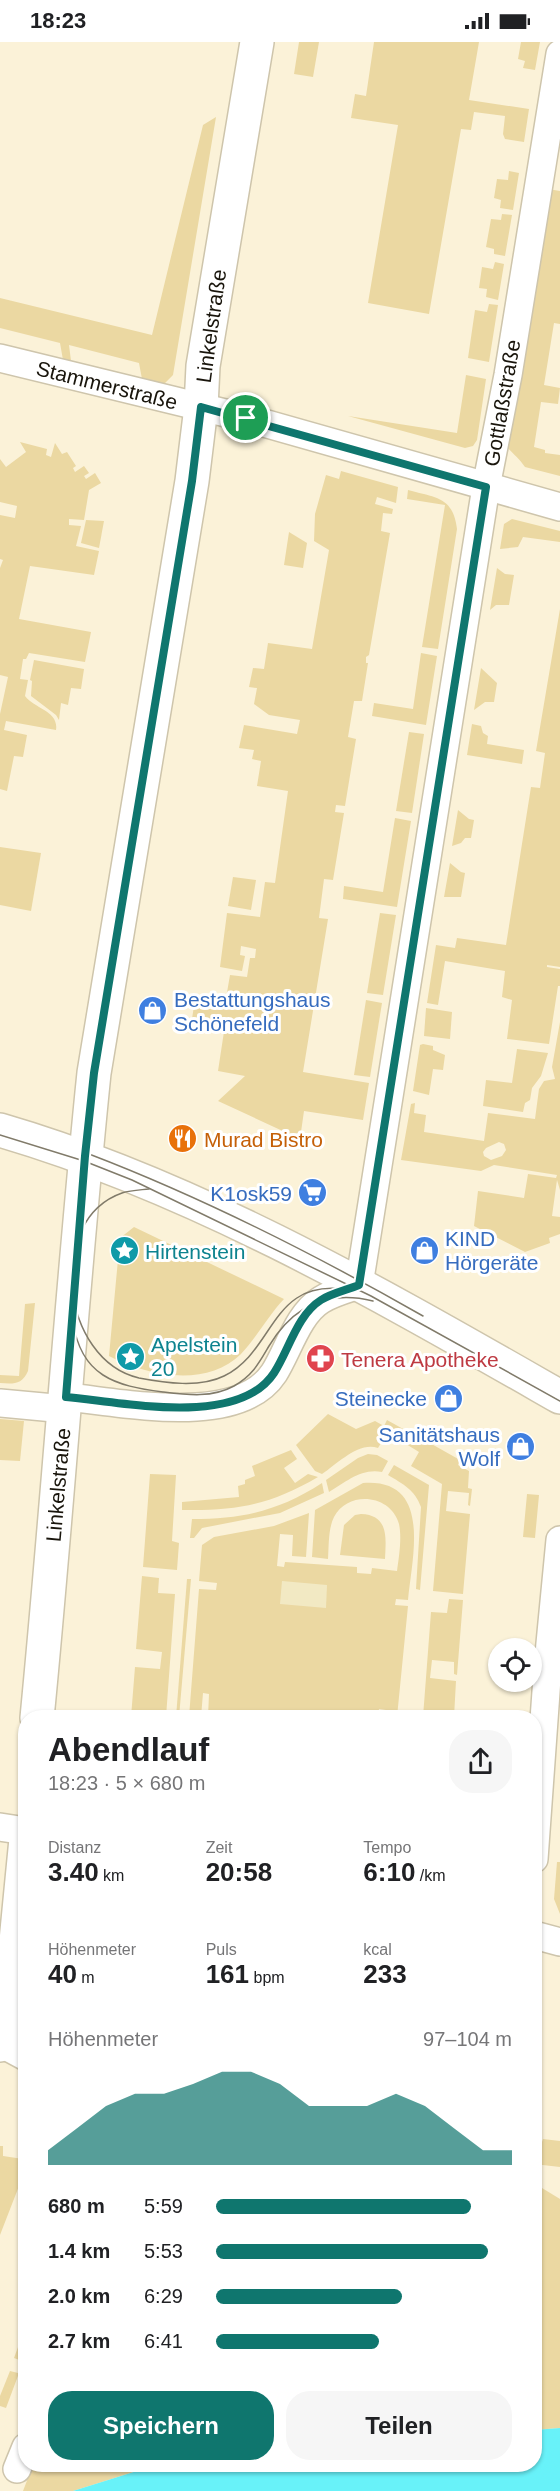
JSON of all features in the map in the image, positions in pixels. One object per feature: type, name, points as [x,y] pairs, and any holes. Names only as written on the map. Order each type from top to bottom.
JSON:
[{"type":"main road","name":"Linkelstraße","points":[[38,1710],[94,1073],[192,481],[201,407],[203,366],[257,42]]},
{"type":"main road","points":[[0,1130],[85,1156],[271,1240],[359,1285],[560,1397]]},
{"type":"main road","points":[[9,2049],[8,2024],[18,1925]]},
{"type":"street","name":"Gottlaßstraße","points":[[359,1285],[486,487],[508,375],[560,54]]},
{"type":"street","name":"Stammerstraße","points":[[0,358],[201,407],[560,507]]},
{"type":"street","points":[[0,1403],[66,1403],[182,1408],[219,1406],[242,1399],[261,1387],[274,1374],[301,1322],[320,1301],[359,1285]]},
{"type":"street","points":[[542,1748],[560,1540]]},
{"type":"street","points":[[0,1827],[18,1830]]},
{"type":"street","points":[[542,1937],[560,1942]]},
{"type":"shaded area","points":[[299,42],[319,42],[313,77],[294,74]]},
{"type":"shaded area","points":[[374,42],[479,42],[469,100],[529,109],[524,142],[505,139],[503,134],[505,116],[474,112],[471,130],[461,129],[429,314],[368,303],[398,125],[351,118],[355,94],[366,96]]},
{"type":"shaded area","points":[[521,42],[540,42],[535,70],[523,68],[525,61],[518,59]]},
{"type":"shaded area","points":[[216,117],[173,375],[163,385],[142,379],[139,363],[69,345],[71,361],[63,360],[60,343],[0,328],[0,298],[152,335],[203,125]]},
{"type":"shaded area","points":[[509,171],[519,173],[513,210],[500,208],[501,200],[494,198],[497,179],[508,180]]},
{"type":"shaded area","points":[[548,189],[560,191],[560,324],[554,323],[544,385],[560,388],[558,404],[541,402],[534,447],[545,450],[545,453],[560,455],[560,476],[525,467],[506,446]]},
{"type":"shaded area","points":[[502,214],[512,215],[505,256],[494,254],[494,249],[486,247],[491,219],[501,220]]},
{"type":"shaded area","points":[[495,262],[504,264],[498,300],[486,297],[487,289],[479,288],[482,267],[493,269]]},
{"type":"shaded area","points":[[489,304],[498,305],[489,362],[468,358],[475,310],[487,312]]},
{"type":"shaded area","points":[[466,375],[486,379],[477,440],[473,446],[465,448],[348,416],[457,433]]},
{"type":"shaded area","points":[[20,442],[47,449],[46,455],[51,457],[55,443],[62,454],[67,452],[76,466],[73,468],[75,472],[84,466],[89,473],[84,476],[86,479],[95,473],[101,483],[89,490],[84,520],[69,519],[69,525],[81,526],[76,546],[99,551],[94,575],[30,566],[19,619],[91,632],[85,662],[29,653],[26,659],[23,659],[20,679],[28,680],[25,696],[54,718],[56,730],[6,721],[4,730],[27,735],[23,757],[14,756],[7,791],[0,789],[0,714],[8,677],[0,675],[0,568],[3,560],[0,559],[0,515],[15,518],[17,506],[0,502],[0,459],[6,467],[26,452]]},
{"type":"shaded area","points":[[341,471],[398,487],[396,503],[377,497],[375,504],[393,509],[392,514],[383,513],[381,531],[390,533],[369,655],[366,657],[366,663],[368,663],[362,701],[354,701],[348,737],[356,739],[345,806],[336,805],[335,812],[344,813],[333,880],[324,879],[319,918],[328,919],[303,1072],[369,1083],[363,1120],[304,1111],[300,1139],[218,1101],[245,1076],[218,1071],[225,1025],[192,1019],[195,999],[225,1004],[230,975],[247,977],[250,958],[255,958],[256,949],[241,946],[240,955],[245,956],[242,971],[220,967],[227,913],[260,917],[265,882],[275,883],[288,791],[257,786],[261,761],[252,759],[254,750],[239,748],[244,725],[297,734],[300,720],[269,715],[254,704],[257,688],[249,687],[253,668],[264,669],[268,643],[312,649],[329,550],[314,541],[315,514],[326,475],[339,479]]},
{"type":"shaded area","points":[[408,490],[442,500],[455,518],[457,529],[438,649],[422,647],[445,505],[407,499]]},
{"type":"shaded area","points":[[512,519],[560,531],[560,542],[523,537],[518,547],[500,549],[504,524]]},
{"type":"shaded area","points":[[86,520],[104,521],[99,548],[81,543]]},
{"type":"shaded area","points":[[289,532],[307,543],[303,568],[284,565]]},
{"type":"shaded area","points":[[497,568],[505,574],[514,575],[509,605],[496,605],[490,610]]},
{"type":"shaded area","points":[[560,609],[560,967],[547,965],[547,967],[560,969],[560,986],[558,986],[549,1044],[507,1039],[512,1000],[502,997],[505,971],[445,961],[438,1005],[427,1003],[436,945],[455,948],[457,938],[506,945],[531,787],[540,788],[545,753],[536,751]]},
{"type":"shaded area","points":[[421,653],[437,656],[426,725],[372,716],[374,703],[413,709]]},
{"type":"shaded area","points":[[34,660],[84,669],[81,689],[71,688],[68,705],[61,703],[59,720],[56,715],[31,696],[32,681],[30,680]]},
{"type":"shaded area","points":[[481,668],[497,683],[494,702],[485,702],[474,710]]},
{"type":"shaded area","points":[[472,724],[481,726],[483,733],[488,736],[487,744],[524,750],[522,764],[467,755]]},
{"type":"shaded area","points":[[409,732],[424,734],[412,813],[396,811]]},
{"type":"shaded area","points":[[458,810],[469,819],[474,820],[471,838],[465,838],[461,843],[452,846]]},
{"type":"shaded area","points":[[395,818],[411,821],[397,907],[343,899],[344,886],[383,892]]},
{"type":"shaded area","points":[[0,847],[41,853],[31,911],[0,905]]},
{"type":"shaded area","points":[[450,863],[465,873],[461,897],[444,897]]},
{"type":"shaded area","points":[[233,877],[256,880],[251,910],[228,906]]},
{"type":"shaded area","points":[[380,913],[396,915],[383,995],[367,993]]},
{"type":"shaded area","points":[[366,1000],[382,1003],[370,1077],[354,1075]]},
{"type":"shaded area","points":[[426,1008],[452,1012],[450,1039],[424,1036]]},
{"type":"shaded area","points":[[560,1022],[560,1190],[557,1180],[552,1216],[560,1217],[560,1234],[549,1238],[550,1243],[525,1252],[474,1226],[478,1191],[524,1198],[528,1174],[556,1178],[557,1175],[494,1165],[481,1171],[401,1160],[411,1104],[415,1103],[414,1113],[426,1115],[424,1132],[484,1141],[488,1113],[535,1119],[539,1089],[544,1081],[555,1079],[552,1067]],"holes":[[[499,1142],[504,1144],[506,1150],[502,1156],[491,1160],[484,1156],[483,1152],[486,1148]]]},
{"type":"shaded area","points":[[420,1045],[433,1046],[433,1050],[445,1055],[443,1070],[433,1069],[429,1095],[413,1091]]},
{"type":"shaded area","points":[[517,1049],[548,1053],[541,1076],[532,1088],[530,1100],[525,1103],[523,1112],[483,1106],[486,1080],[512,1083]]},
{"type":"shaded area","points":[[134,1227],[284,1299],[241,1354],[227,1365],[194,1375],[176,1375],[141,1369],[109,1356],[120,1238]]},
{"type":"shaded area","points":[[35,1303],[26,1376],[13,1383],[0,1383],[0,1375],[19,1376],[25,1304]]},
{"type":"shaded area","points":[[328,1414],[356,1429],[375,1421],[384,1426],[387,1420],[405,1430],[400,1440],[387,1433],[378,1448],[363,1448],[356,1451],[322,1474],[315,1471],[296,1445]]},
{"type":"shaded area","points":[[0,1419],[24,1421],[20,1461],[0,1460]]},
{"type":"shaded area","points":[[412,1433],[460,1460],[458,1465],[469,1471],[468,1488],[472,1489],[470,1506],[468,1505],[469,1493],[448,1491],[446,1511],[470,1514],[463,1594],[433,1591],[442,1484],[411,1466],[419,1452],[406,1444]]},
{"type":"shaded area","points":[[291,1450],[297,1459],[284,1468],[295,1483],[308,1474],[318,1477],[284,1494],[253,1504],[220,1509],[182,1510],[182,1502],[239,1497],[238,1486],[245,1484],[245,1480],[255,1476],[252,1466]]},
{"type":"shaded area","points":[[368,1454],[377,1455],[388,1461],[382,1472],[360,1474],[329,1492],[326,1480],[358,1458]]},
{"type":"shaded area","points":[[394,1465],[429,1485],[420,1590],[416,1589],[421,1507],[412,1492],[388,1475]]},
{"type":"shaded area","points":[[150,1474],[176,1475],[172,1541],[179,1543],[177,1570],[143,1567]]},
{"type":"shaded area","points":[[322,1483],[324,1493],[280,1513],[202,1528],[194,1538],[190,1538],[192,1519],[210,1519],[260,1512],[306,1493]]},
{"type":"shaded area","points":[[363,1483],[385,1485],[400,1493],[409,1506],[414,1543],[408,1600],[396,1599],[395,1605],[408,1606],[398,1710],[208,1710],[209,1694],[203,1693],[202,1710],[190,1710],[199,1589],[216,1590],[217,1583],[199,1581],[202,1545],[214,1537],[274,1526],[309,1513],[306,1557],[292,1556],[293,1535],[280,1534],[277,1566],[284,1567],[285,1562],[357,1567],[357,1573],[371,1574],[372,1568],[397,1571],[400,1529],[394,1514],[387,1506],[379,1501],[359,1499],[340,1508],[331,1527],[328,1559],[312,1557],[315,1510]]},
{"type":"shaded area","points":[[527,1494],[539,1495],[535,1538],[523,1537]]},
{"type":"shaded area","points":[[361,1514],[377,1518],[381,1523],[386,1543],[385,1559],[340,1555],[344,1525],[355,1515]]},
{"type":"shaded area","points":[[142,1576],[159,1578],[158,1593],[175,1594],[167,1710],[132,1710],[135,1667],[160,1669],[162,1652],[136,1649]]},
{"type":"shaded area","points":[[187,1579],[191,1579],[180,1710],[177,1710]]},
{"type":"shaded area","points":[[449,1599],[463,1600],[457,1675],[454,1674],[454,1662],[432,1660],[430,1678],[456,1681],[454,1710],[424,1710],[431,1612],[447,1613]]},
{"type":"shaded area","points":[[557,1862],[560,1862],[560,1914],[554,1899]]},
{"type":"shaded area","points":[[543,2139],[560,2141],[560,2167],[542,2165]]},
{"type":"shaded area","points":[[0,2146],[3,2146],[3,2156],[18,2158],[18,2189],[0,2235]]},
{"type":"shaded area","points":[[542,2188],[560,2199],[560,2428],[542,2429]]},
{"type":"shaded area","points":[[18,2347],[18,2360],[14,2358]]},
{"type":"shaded area","points":[[10,2371],[18,2373],[18,2376],[6,2408],[0,2406],[0,2396]]},
{"type":"shaded area","points":[[30,2472],[134,2472],[73,2491],[23,2491]]},
{"type":"sand","points":[[282,1581],[327,1585],[326,1608],[280,1604]]},
{"type":"water","points":[[560,2428],[560,2491],[73,2491],[134,2472],[542,2472],[542,2429]]},
{"type":"tram line","points":[[0,1135],[84,1161],[132,1180],[371,1296],[560,1401]]},
{"type":"tram line","points":[[89,1154],[175,1189],[259,1229],[423,1316]]},
{"type":"tram line","points":[[149,1189],[122,1193],[97,1208],[81,1231],[73,1259],[72,1289],[79,1319],[93,1345],[113,1366],[139,1378],[160,1381],[193,1383],[215,1380],[241,1365],[289,1304],[304,1294],[324,1289],[350,1290]]},
{"type":"tram line","points":[[73,1322],[77,1340],[84,1355],[103,1375],[130,1386],[200,1395],[226,1390],[246,1378],[279,1332],[301,1311],[313,1304],[341,1298],[373,1301]]},
{"type":"place","name":"Bestattungshaus Schönefeld","points":[[153,1011]]},
{"type":"place","name":"Murad Bistro","points":[[183,1139]]},
{"type":"place","name":"K1osk59","points":[[313,1193]]},
{"type":"place","name":"KIND Hörgeräte","points":[[424,1250]]},
{"type":"place","name":"Hirtenstein","points":[[124,1251]]},
{"type":"place","name":"Apelstein 20","points":[[130,1356]]},
{"type":"place","name":"Tenera Apotheke","points":[[320,1359]]},
{"type":"place","name":"Steinecke","points":[[448,1398]]},
{"type":"place","name":"Sanitätshaus Wolf","points":[[521,1446]]},
{"type":"route","points":[[201,407],[246,418],[486,487],[359,1285],[320,1301],[301,1322],[274,1374],[261,1387],[242,1399],[219,1406],[182,1408],[66,1397],[85,1156],[94,1073],[192,481],[201,407]]}]
